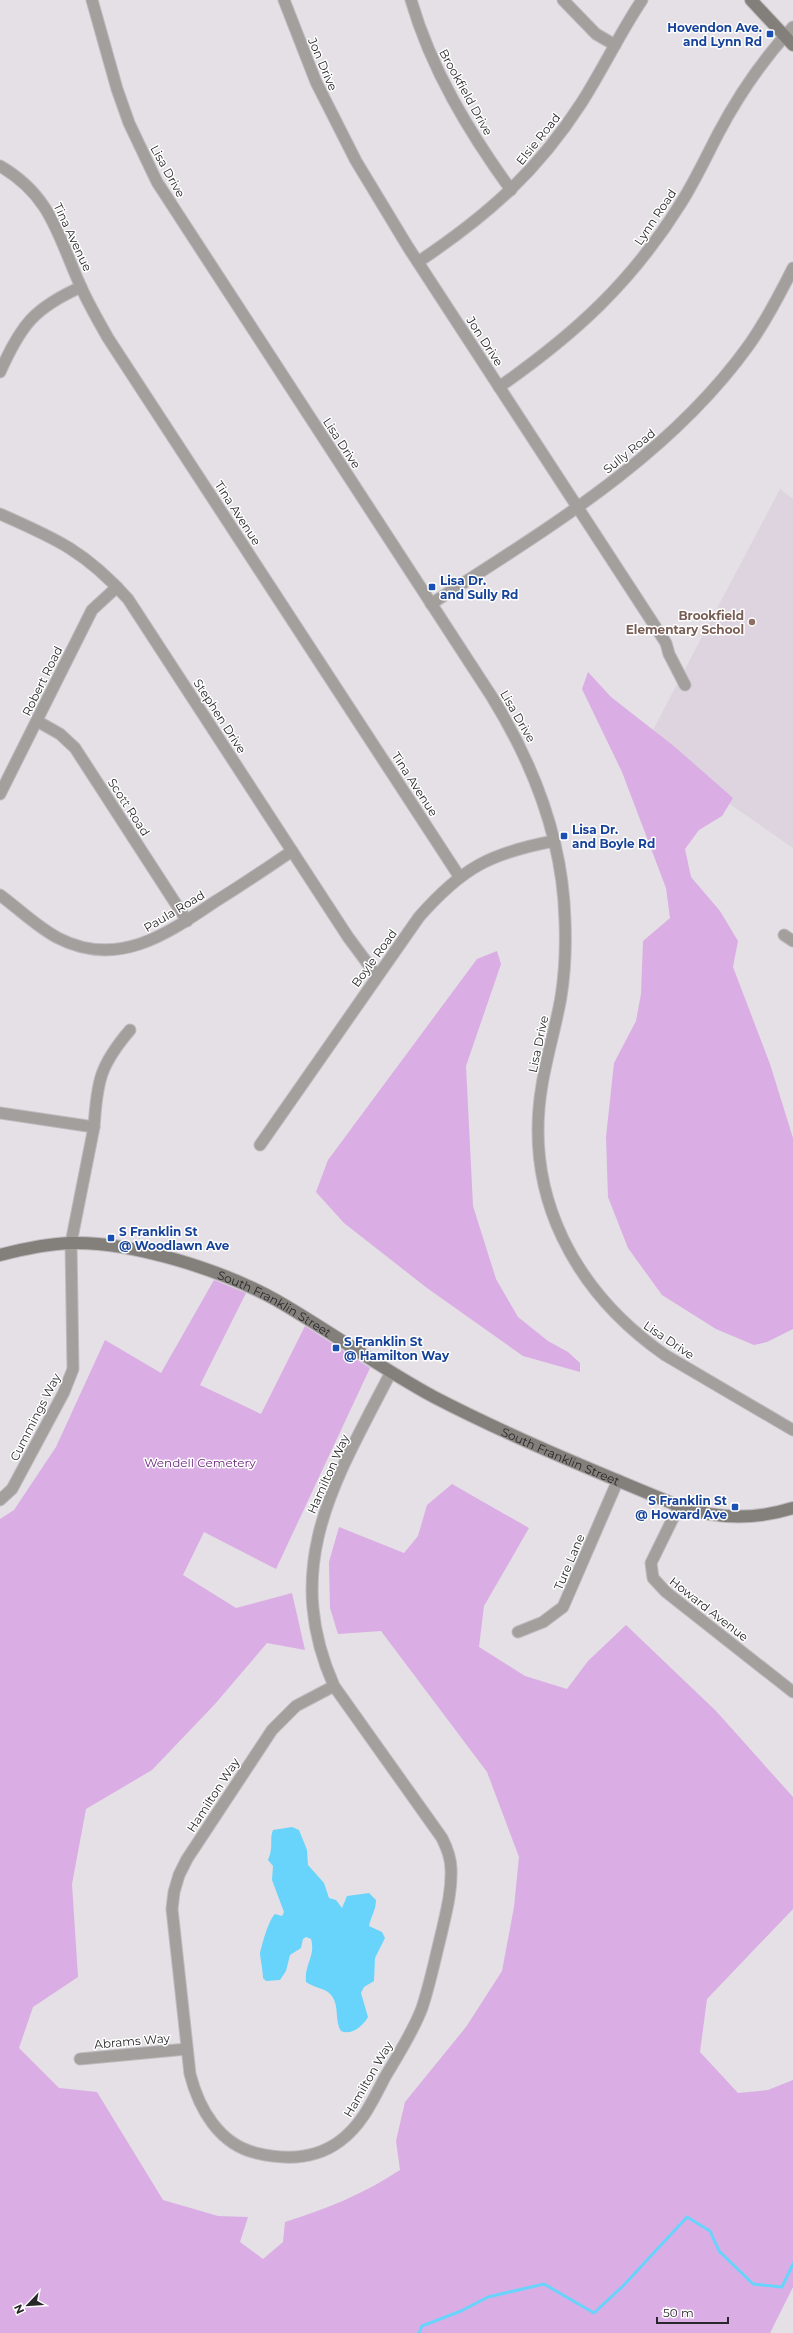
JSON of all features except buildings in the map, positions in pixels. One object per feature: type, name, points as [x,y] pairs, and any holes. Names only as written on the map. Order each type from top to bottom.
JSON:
[{"type":"main road","points":[[751,0],[789,41]]},
{"type":"main road","name":"South Franklin Street","points":[[0,1255],[45,1246],[71,1243],[128,1250],[181,1262],[230,1278],[275,1300],[391,1372],[462,1411],[678,1506],[704,1514],[747,1517],[793,1508]]},
{"type":"street","name":"Lisa Drive","points":[[92,0],[117,90],[129,123],[158,182],[492,697],[524,753],[546,811],[554,841],[563,895],[565,946],[561,994],[542,1085],[539,1141],[546,1191],[562,1237],[575,1263],[591,1286],[607,1306],[634,1332],[665,1355],[793,1430]]},
{"type":"street","name":"Jon Drive","points":[[284,0],[303,51],[335,122],[356,161],[418,262],[666,644],[669,654],[685,685]]},
{"type":"street","name":"Brookfield Drive","points":[[411,0],[427,49],[436,67],[476,138],[511,190]]},
{"type":"street","points":[[563,0],[596,34],[615,45]]},
{"type":"street","name":"Elsie Road","points":[[418,262],[483,216],[511,190],[540,159],[565,127],[642,0]]},
{"type":"street","name":"Lynn Road","points":[[499,387],[579,326],[642,259],[682,202],[719,132],[746,87],[789,41],[793,27]]},
{"type":"street","name":"Tina Avenue","points":[[0,166],[27,184],[38,196],[54,224],[81,287],[108,338],[459,876]]},
{"type":"street","name":"Sully Road","points":[[431,604],[577,506],[643,459],[702,402],[750,344],[793,268]]},
{"type":"street","points":[[0,372],[11,347],[33,316],[46,304],[81,287]]},
{"type":"street","name":"Stephen Drive","points":[[0,514],[68,545],[97,567],[118,587],[138,613],[360,955],[377,976]]},
{"type":"street","name":"Robert Road","points":[[0,794],[92,610],[118,587]]},
{"type":"street","name":"Scott Road","points":[[37,721],[60,734],[75,748],[187,921]]},
{"type":"street","name":"Boyle Road","points":[[260,1145],[377,976],[420,917],[459,876],[505,853],[554,841]]},
{"type":"street","name":"Paula Road","points":[[0,895],[58,938],[91,949],[106,951],[137,946],[187,921],[292,851]]},
{"type":"street","name":"Cummings Way","points":[[0,1500],[12,1489],[64,1392],[73,1369],[71,1243],[94,1127],[98,1084],[102,1071],[117,1045],[130,1030]]},
{"type":"street","points":[[0,1113],[94,1127]]},
{"type":"street","name":"Hamilton Way","points":[[334,1686],[296,1706],[272,1730],[187,1859],[179,1875],[174,1892],[172,1909],[190,2074],[195,2094],[214,2127],[232,2142],[251,2152],[271,2157],[292,2158],[327,2149],[352,2130],[370,2106],[418,2017],[428,1987],[448,1906],[451,1877],[449,1853],[432,1823],[334,1686],[322,1655],[314,1626],[311,1588],[312,1565],[316,1540],[329,1498],[391,1372]]},
{"type":"street","name":"Ture Lane","points":[[518,1632],[543,1622],[563,1607],[618,1480]]},
{"type":"street","name":"Howard Avenue","points":[[678,1506],[651,1563],[651,1571],[656,1581],[666,1592],[793,1692]]},
{"type":"street","name":"Abrams Way","points":[[80,2059],[187,2048]]},
{"type":"shaded area","name":"Brookfield Elementary School","points":[[780,489],[793,499],[793,848],[645,745]]},
{"type":"green space","points":[[588,672],[611,697],[675,747],[733,798],[722,816],[699,830],[685,849],[691,877],[720,911],[738,941],[733,967],[770,1064],[793,1138],[793,1329],[767,1342],[754,1345],[716,1329],[662,1295],[628,1248],[608,1197],[606,1137],[614,1063],[636,1021],[641,994],[643,941],[670,918],[666,888],[622,772],[582,689]]},
{"type":"green space","points":[[497,951],[501,964],[466,1066],[473,1206],[496,1279],[518,1317],[548,1341],[568,1352],[580,1363],[580,1372],[523,1356],[427,1288],[344,1223],[316,1192],[328,1160],[477,959]]},
{"type":"green space","name":"Wendell Cemetery","points":[[214,1280],[246,1293],[200,1385],[261,1414],[305,1326],[370,1368],[276,1569],[204,1532],[183,1575],[236,1608],[292,1593],[305,1650],[267,1643],[215,1704],[152,1770],[86,1809],[72,1884],[78,1977],[33,2007],[19,2048],[59,2088],[97,2092],[163,2200],[218,2216],[248,2217],[240,2242],[263,2259],[283,2242],[285,2222],[315,2212],[359,2194],[400,2170],[396,2141],[405,2102],[466,2027],[502,1971],[514,1907],[519,1857],[487,1772],[381,1631],[338,1634],[330,1608],[329,1562],[339,1527],[404,1553],[418,1536],[427,1505],[452,1484],[529,1528],[484,1606],[479,1647],[525,1676],[567,1689],[588,1661],[626,1625],[716,1711],[793,1797],[793,1909],[707,1999],[700,2052],[738,2093],[768,2090],[793,2080],[793,2287],[770,2333],[0,2333],[0,1519],[14,1510],[56,1447],[105,1340],[161,1373]]},
{"type":"water","points":[[292,1827],[299,1830],[307,1850],[308,1865],[324,1883],[329,1898],[336,1900],[342,1908],[347,1896],[369,1893],[376,1900],[369,1926],[382,1932],[385,1938],[375,1958],[374,1981],[364,1987],[361,1993],[368,2017],[360,2027],[353,2031],[341,2031],[334,1999],[331,1995],[323,1989],[306,1982],[307,1970],[312,1950],[311,1939],[306,1937],[303,1939],[301,1948],[290,1955],[286,1971],[280,1980],[266,1981],[263,1978],[260,1953],[264,1938],[268,1926],[275,1914],[282,1916],[284,1912],[272,1880],[273,1866],[268,1860],[271,1851],[272,1834],[273,1830]]},
{"type":"waterway","points":[[419,2333],[422,2326],[461,2311],[488,2297],[544,2284],[594,2313],[623,2286],[687,2217],[710,2231],[719,2251],[753,2284],[782,2287],[793,2264]]},
{"type":"place","name":"Hovendon Ave. and Lynn Rd","points":[[770,34]]},
{"type":"place","name":"Lisa Dr. and Sully Rd","points":[[432,587]]},
{"type":"place","name":"Brookfield Elementary School","points":[[752,622]]},
{"type":"place","name":"Lisa Dr. and Boyle Rd","points":[[564,836]]},
{"type":"place","name":"S Franklin St @ Woodlawn Ave","points":[[111,1238]]},
{"type":"place","name":"S Franklin St @ Hamilton Way","points":[[336,1348]]},
{"type":"place","name":"S Franklin St @ Howard Ave","points":[[735,1507]]}]
